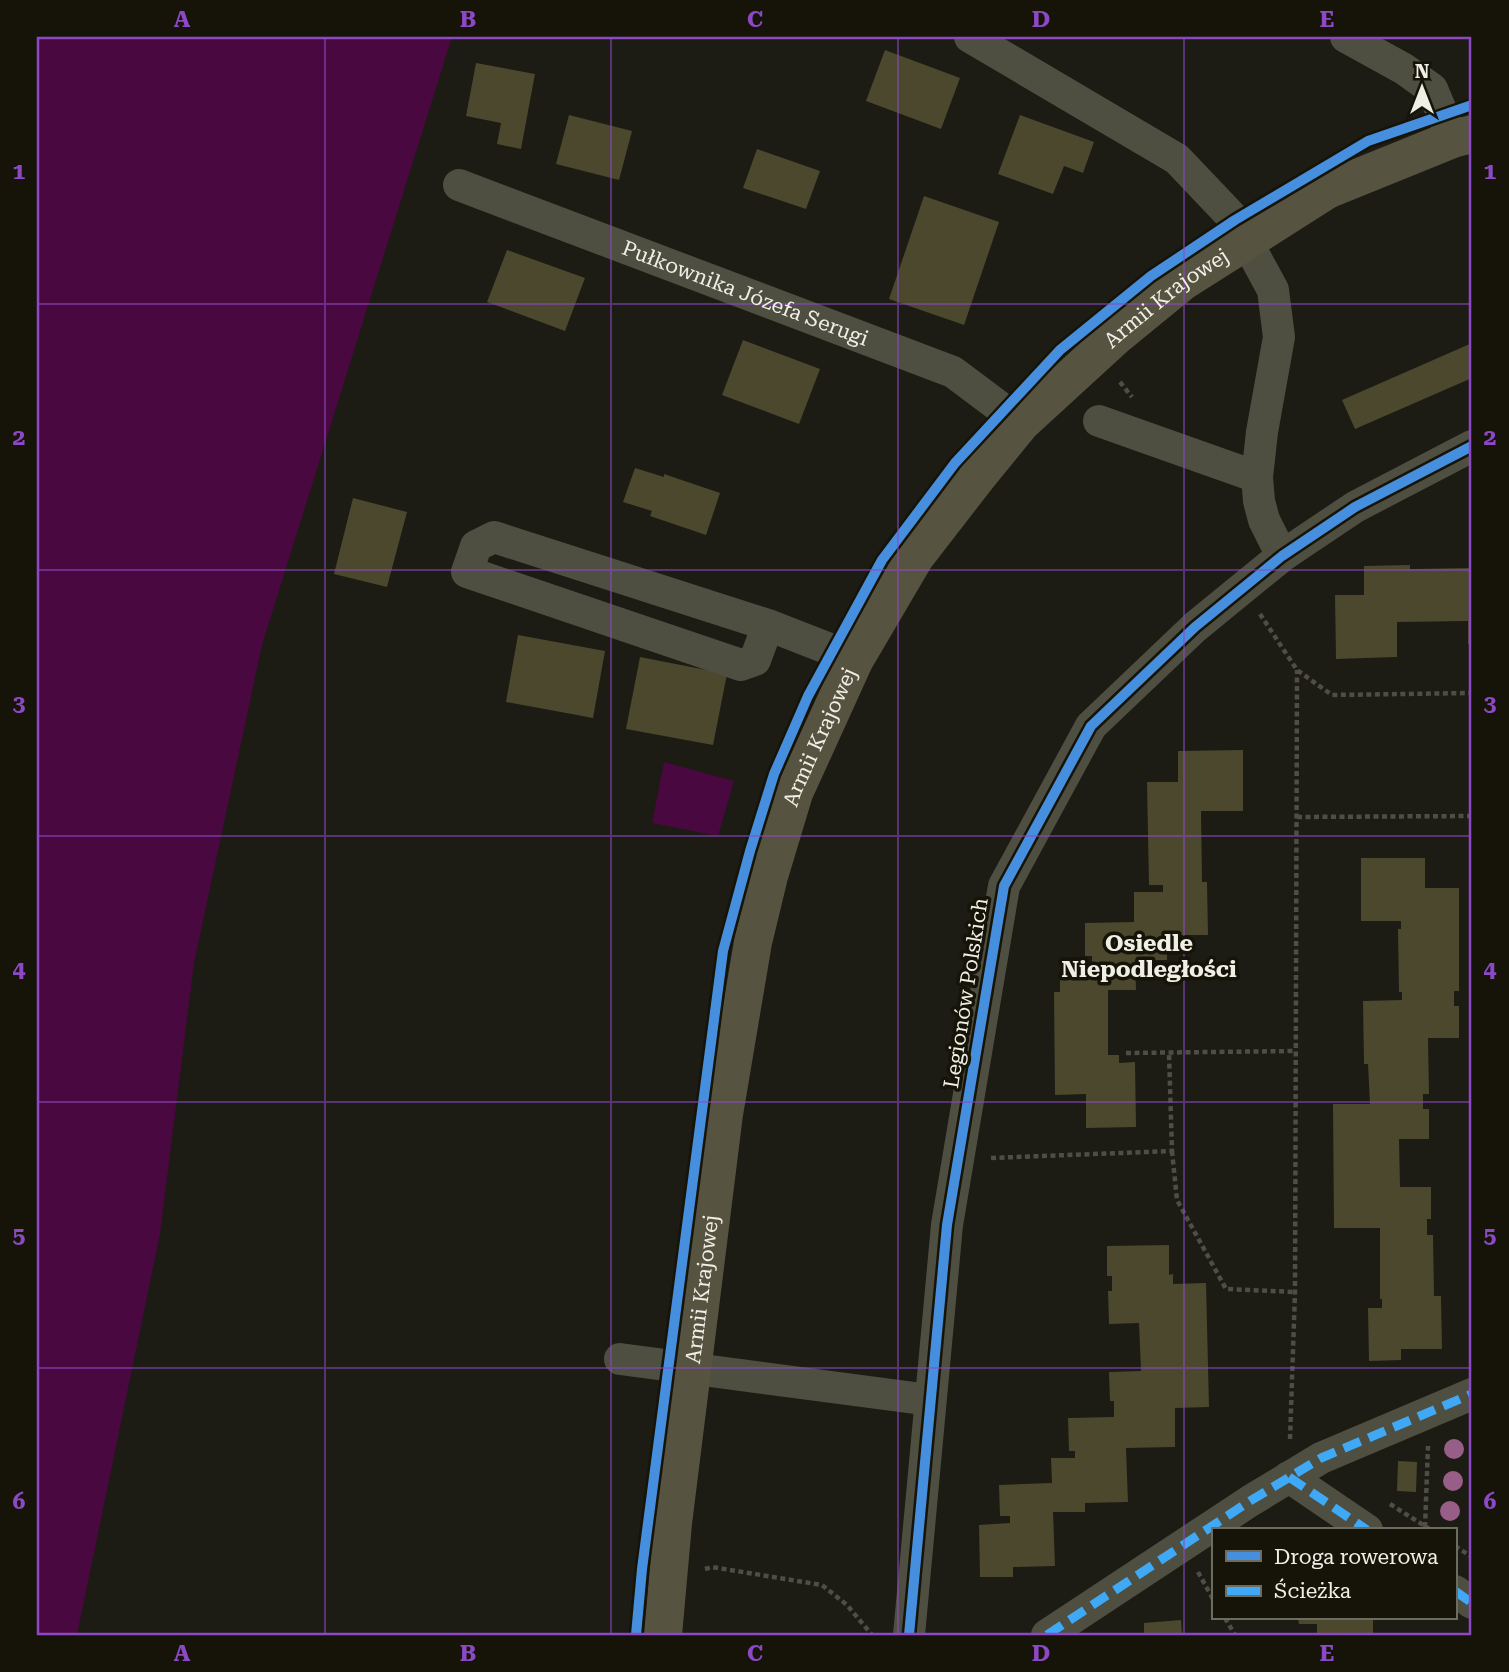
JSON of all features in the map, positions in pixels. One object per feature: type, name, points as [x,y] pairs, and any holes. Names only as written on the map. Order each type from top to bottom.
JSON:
[{"type":"main road","name":"Armii Krajowej","points":[[663,1635],[673,1523],[724,1114],[753,942],[794,793],[855,659],[915,557],[1021,423],[1144,313],[1182,282],[1327,190],[1463,137]]},
{"type":"street","points":[[970,37],[1177,159],[1235,220],[1273,289],[1279,337],[1257,477],[1264,520],[1282,556]]},
{"type":"street","points":[[1346,37],[1404,69],[1432,89],[1463,137]]},
{"type":"street","name":"Pułkownika Józefa Serugi","points":[[459,186],[953,372],[1021,423]]},
{"type":"street","points":[[1099,421],[1257,477]]},
{"type":"street","name":"Legionów Polskich","points":[[902,1633],[930,1400],[947,1225],[1003,886],[1091,726],[1195,627],[1282,556],[1355,507],[1472,446]]},
{"type":"street","points":[[768,625],[755,660],[741,665],[467,572],[476,545],[494,537],[768,625],[855,659]]},
{"type":"street","points":[[620,1359],[930,1400]]},
{"type":"street","points":[[1047,1635],[1321,1458],[1472,1394]]},
{"type":"street","points":[[1289,1477],[1364,1528]]},
{"type":"street","points":[[1456,1592],[1472,1603]]},
{"type":"path","points":[[1122,385],[1129,394]]},
{"type":"path","points":[[1242,587],[1297,670],[1332,695],[1472,693]]},
{"type":"path","points":[[1289,1477],[1295,1292],[1297,670]]},
{"type":"path","points":[[1297,817],[1472,816]]},
{"type":"path","points":[[1126,1053],[1296,1051]]},
{"type":"path","points":[[1169,1053],[1172,1151],[1177,1200],[1226,1289],[1295,1292]]},
{"type":"path","points":[[958,1160],[1172,1151]]},
{"type":"path","points":[[1428,1528],[1429,1433]]},
{"type":"path","points":[[1382,1499],[1426,1528]]},
{"type":"path","points":[[1456,1547],[1472,1557]]},
{"type":"path","points":[[702,1570],[712,1567],[822,1585],[847,1605],[872,1635]]},
{"type":"shaded area","points":[[37,37],[452,37],[262,645],[194,963],[160,1234],[77,1635],[37,1635]]},
{"type":"shaded area","points":[[664,762],[734,781],[718,836],[652,823]]},
{"type":"building","points":[[885,50],[960,78],[941,129],[866,101]]},
{"type":"building","points":[[476,63],[535,74],[521,149],[497,144],[501,123],[466,116]]},
{"type":"building","points":[[569,115],[632,131],[619,180],[556,164]]},
{"type":"building","points":[[1020,115],[1094,142],[1083,173],[1064,166],[1053,194],[998,174]]},
{"type":"building","points":[[757,149],[820,171],[806,209],[743,188]]},
{"type":"building","points":[[924,196],[999,222],[964,325],[889,299]]},
{"type":"building","points":[[507,250],[585,278],[565,331],[487,302]]},
{"type":"building","points":[[743,340],[820,369],[799,424],[722,395]]},
{"type":"building","points":[[1472,343],[1472,378],[1355,429],[1342,400]]},
{"type":"building","points":[[635,468],[664,477],[664,474],[720,493],[706,535],[650,516],[652,511],[623,502]]},
{"type":"building","points":[[353,498],[407,512],[387,587],[334,574]]},
{"type":"building","points":[[1410,565],[1410,569],[1472,568],[1472,644],[1468,644],[1468,621],[1397,622],[1397,657],[1336,659],[1335,595],[1364,595],[1364,566]]},
{"type":"building","points":[[518,635],[605,651],[593,718],[506,702]]},
{"type":"building","points":[[640,657],[727,674],[713,745],[626,729]]},
{"type":"building","points":[[1243,750],[1243,811],[1201,811],[1202,882],[1207,882],[1208,935],[1167,935],[1167,960],[1135,960],[1136,990],[1108,990],[1108,1055],[1119,1055],[1119,1063],[1135,1062],[1136,1127],[1086,1128],[1086,1094],[1055,1095],[1054,992],[1060,992],[1060,965],[1092,964],[1092,956],[1085,956],[1085,923],[1134,922],[1134,892],[1163,892],[1163,885],[1149,885],[1147,782],[1178,782],[1178,751]]},
{"type":"building","points":[[1361,858],[1425,858],[1425,888],[1459,888],[1459,991],[1454,991],[1454,1006],[1459,1006],[1459,1038],[1428,1038],[1429,1094],[1423,1094],[1423,1109],[1429,1109],[1429,1139],[1399,1139],[1400,1187],[1431,1187],[1431,1219],[1427,1219],[1427,1235],[1433,1235],[1434,1296],[1441,1296],[1442,1349],[1401,1349],[1401,1360],[1369,1361],[1368,1308],[1382,1308],[1380,1228],[1334,1228],[1333,1104],[1370,1104],[1368,1064],[1364,1064],[1363,1001],[1402,1000],[1402,992],[1399,992],[1398,929],[1401,929],[1401,921],[1361,921]]},
{"type":"building","points":[[1169,1245],[1169,1275],[1173,1274],[1173,1284],[1206,1283],[1209,1407],[1175,1408],[1175,1447],[1126,1448],[1128,1502],[1085,1503],[1085,1512],[1053,1512],[1055,1566],[1013,1567],[1013,1577],[980,1577],[979,1525],[1010,1523],[1010,1516],[1000,1516],[999,1485],[1052,1483],[1051,1458],[1075,1458],[1075,1451],[1069,1451],[1068,1418],[1114,1417],[1114,1401],[1110,1401],[1109,1372],[1141,1371],[1139,1323],[1109,1324],[1108,1291],[1112,1291],[1112,1276],[1107,1276],[1107,1246]]},
{"type":"building","points":[[1398,1461],[1417,1462],[1416,1492],[1397,1491]]},
{"type":"building","points":[[1181,1620],[1182,1635],[1144,1635],[1144,1623]]},
{"type":"building","points":[[1298,1620],[1373,1620],[1373,1635],[1317,1635],[1317,1624],[1299,1624]]},
{"type":"marked path","points":[[1047,1635],[1250,1501],[1321,1458],[1472,1394]]},
{"type":"marked path","points":[[1289,1477],[1364,1528]]},
{"type":"marked path","points":[[1456,1592],[1472,1603]]},
{"type":"cycle path","points":[[636,1635],[642,1569],[723,951],[774,774],[808,696],[882,560],[955,463],[1060,350],[1151,276],[1235,220],[1368,141],[1472,105]]},
{"type":"cycle path","points":[[909,1635],[947,1225],[1004,886],[1091,726],[1195,627],[1282,556],[1355,507],[1472,446]]},
{"type":"district","name":"Osiedle Niepodległości","points":[[1149,956]]}]
